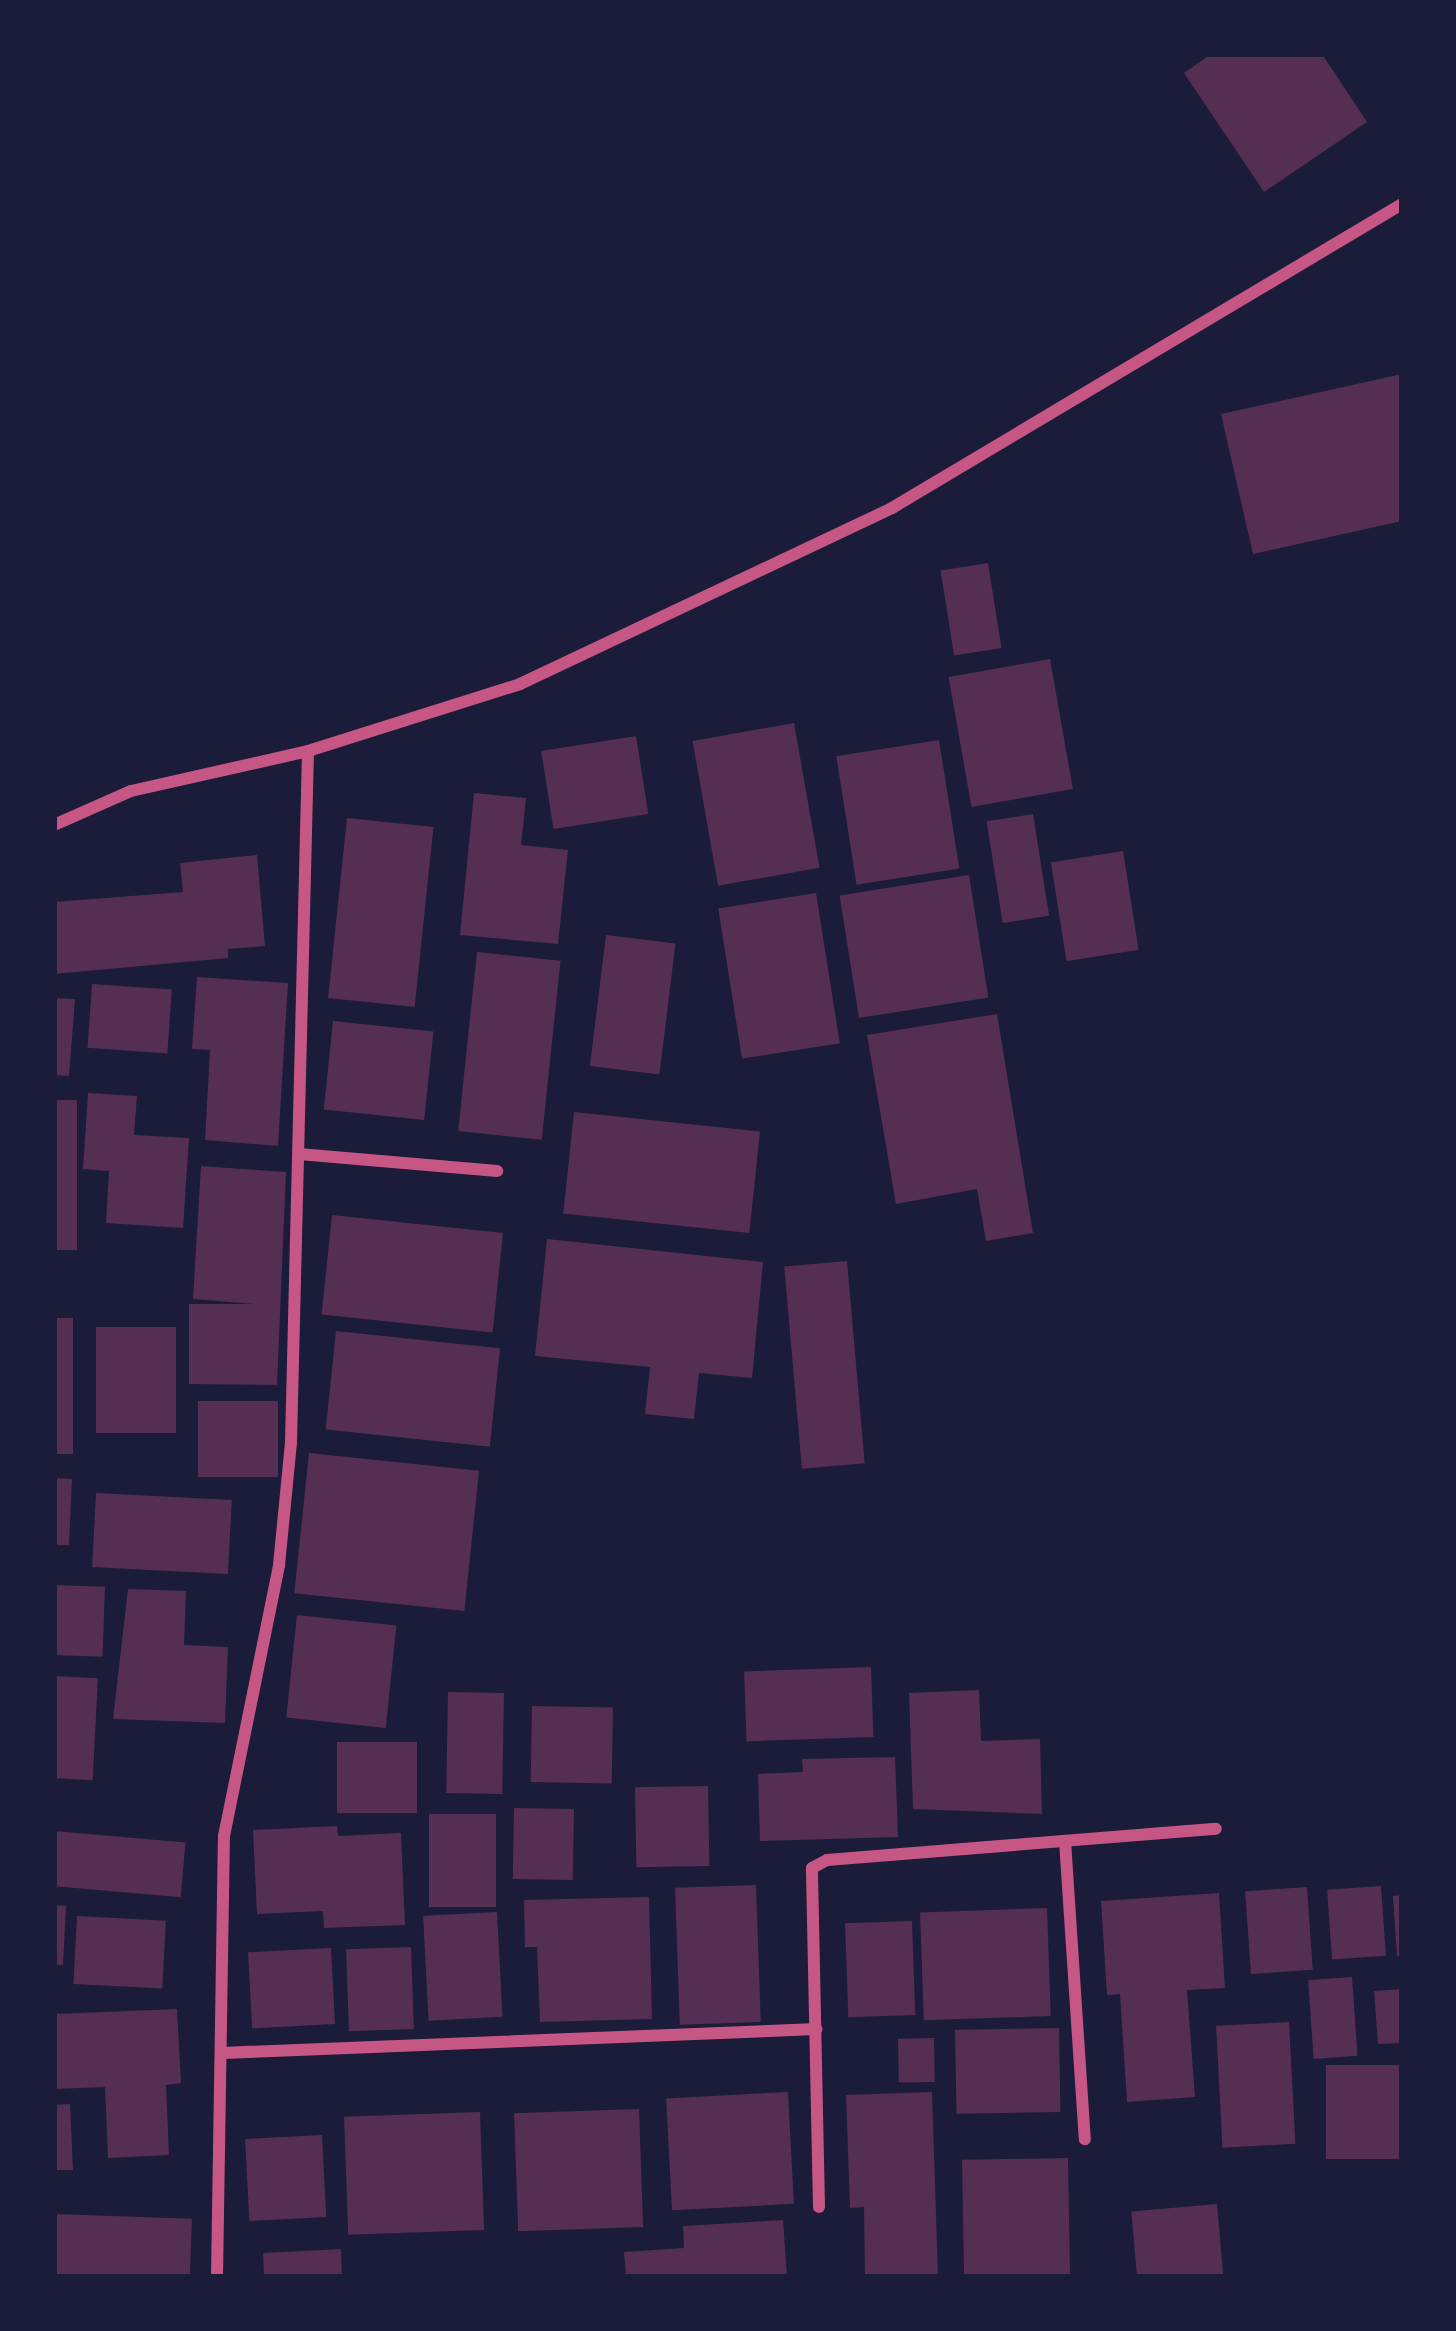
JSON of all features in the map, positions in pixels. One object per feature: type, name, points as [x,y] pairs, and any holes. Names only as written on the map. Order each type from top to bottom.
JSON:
[{"type":"street","points":[[54,825],[131,791],[308,751],[520,684],[892,508],[1402,204]]},
{"type":"street","points":[[217,2277],[224,1836],[280,1565],[291,1442],[308,751]]},
{"type":"street","points":[[299,1154],[497,1172]]},
{"type":"street","points":[[819,2207],[812,1868],[827,1860],[1216,1829]]},
{"type":"street","points":[[1065,1841],[1085,2138]]},
{"type":"street","points":[[221,2053],[817,2029]]},
{"type":"building","points":[[1211,54],[1322,54],[1367,122],[1264,192],[1184,73]]},
{"type":"building","points":[[1402,374],[1402,521],[1253,554],[1221,414]]},
{"type":"building","points":[[988,563],[1001,648],[954,655],[941,571]]},
{"type":"building","points":[[1050,659],[1073,789],[971,807],[949,677]]},
{"type":"building","points":[[794,723],[820,868],[718,886],[693,741]]},
{"type":"building","points":[[636,736],[648,814],[554,829],[541,751]]},
{"type":"building","points":[[939,740],[959,868],[857,885],[836,756]]},
{"type":"building","points":[[474,793],[526,798],[521,845],[568,850],[558,944],[460,935]]},
{"type":"building","points":[[1033,814],[1049,916],[1003,923],[987,821]]},
{"type":"building","points":[[347,818],[434,827],[415,1007],[328,998]]},
{"type":"building","points":[[1123,851],[1139,950],[1067,961],[1051,862]]},
{"type":"building","points":[[257,855],[265,946],[228,949],[228,958],[54,974],[54,902],[183,892],[180,863]]},
{"type":"building","points":[[969,875],[988,997],[859,1018],[840,895]]},
{"type":"building","points":[[816,893],[840,1043],[742,1059],[718,908]]},
{"type":"building","points":[[606,935],[675,944],[659,1075],[590,1066]]},
{"type":"building","points":[[477,952],[561,961],[542,1140],[458,1131]]},
{"type":"building","points":[[197,977],[288,983],[278,1146],[205,1140],[210,1050],[192,1049]]},
{"type":"building","points":[[92,984],[172,990],[167,1053],[88,1048]]},
{"type":"building","points":[[54,998],[75,999],[69,1076],[54,1075]]},
{"type":"building","points":[[997,1014],[1033,1233],[986,1241],[977,1189],[896,1204],[867,1035]]},
{"type":"building","points":[[333,1021],[433,1032],[424,1120],[324,1110]]},
{"type":"building","points":[[88,1093],[137,1096],[134,1135],[189,1138],[183,1228],[106,1223],[109,1171],[83,1169]]},
{"type":"building","points":[[54,1100],[77,1100],[77,1250],[54,1250]]},
{"type":"building","points":[[574,1112],[760,1132],[749,1233],[563,1213]]},
{"type":"building","points":[[201,1166],[286,1172],[277,1385],[189,1384],[189,1304],[254,1304],[193,1299]]},
{"type":"building","points":[[332,1215],[503,1233],[493,1332],[322,1314]]},
{"type":"building","points":[[547,1239],[763,1262],[752,1378],[699,1373],[694,1419],[645,1414],[650,1367],[535,1356]]},
{"type":"building","points":[[847,1261],[865,1463],[802,1469],[784,1266]]},
{"type":"building","points":[[54,1318],[73,1318],[73,1454],[54,1454]]},
{"type":"building","points":[[96,1327],[176,1327],[176,1433],[96,1433]]},
{"type":"building","points":[[336,1331],[500,1348],[490,1447],[326,1429]]},
{"type":"building","points":[[198,1401],[278,1401],[278,1477],[198,1477]]},
{"type":"building","points":[[309,1453],[479,1471],[464,1611],[294,1593]]},
{"type":"building","points":[[54,1478],[72,1479],[69,1545],[54,1545]]},
{"type":"building","points":[[96,1493],[232,1500],[228,1574],[92,1567]]},
{"type":"building","points":[[54,1585],[105,1587],[103,1657],[54,1655]]},
{"type":"building","points":[[128,1589],[186,1591],[184,1645],[228,1647],[225,1723],[113,1719]]},
{"type":"building","points":[[297,1615],[396,1625],[386,1728],[286,1717]]},
{"type":"building","points":[[871,1667],[873,1737],[747,1741],[744,1671]]},
{"type":"building","points":[[54,1676],[98,1678],[93,1780],[54,1778]]},
{"type":"building","points":[[979,1690],[981,1741],[1040,1739],[1042,1814],[913,1809],[909,1693]]},
{"type":"building","points":[[448,1692],[504,1693],[502,1794],[446,1793]]},
{"type":"building","points":[[532,1706],[613,1707],[612,1783],[531,1782]]},
{"type":"building","points":[[337,1742],[417,1742],[417,1813],[337,1813]]},
{"type":"building","points":[[895,1757],[898,1837],[760,1841],[758,1774],[803,1772],[802,1759]]},
{"type":"building","points":[[708,1786],[709,1866],[636,1867],[635,1787]]},
{"type":"building","points":[[514,1808],[574,1809],[573,1880],[513,1879]]},
{"type":"building","points":[[429,1814],[496,1814],[496,1907],[429,1907]]},
{"type":"building","points":[[337,1826],[338,1836],[401,1833],[405,1925],[324,1928],[323,1911],[257,1914],[253,1830]]},
{"type":"building","points":[[54,1831],[185,1843],[181,1897],[54,1886]]},
{"type":"building","points":[[756,1885],[761,2022],[680,2025],[675,1888]]},
{"type":"building","points":[[1381,1886],[1386,1956],[1332,1960],[1327,1890]]},
{"type":"building","points":[[1307,1887],[1313,1970],[1251,1974],[1245,1891]]},
{"type":"building","points":[[1219,1893],[1225,1988],[1187,1990],[1195,2097],[1127,2102],[1120,1994],[1107,1995],[1101,1901]]},
{"type":"building","points":[[1402,1895],[1402,1956],[1397,1956],[1393,1896]]},
{"type":"building","points":[[649,1897],[652,2019],[540,2022],[537,1947],[525,1947],[524,1900]]},
{"type":"building","points":[[54,1905],[66,1906],[63,1965],[54,1965]]},
{"type":"building","points":[[1047,1908],[1051,2016],[924,2020],[920,1912]]},
{"type":"building","points":[[497,1912],[502,2017],[429,2021],[423,1916]]},
{"type":"building","points":[[77,1916],[166,1921],[162,1989],[73,1984]]},
{"type":"building","points":[[912,1921],[915,2015],[848,2017],[845,1923]]},
{"type":"building","points":[[411,1947],[414,2029],[349,2031],[346,1949]]},
{"type":"building","points":[[331,1948],[335,2024],[252,2028],[248,1952]]},
{"type":"building","points":[[1352,1977],[1358,2056],[1314,2059],[1308,1980]]},
{"type":"building","points":[[1402,1989],[1402,2043],[1378,2044],[1374,1991]]},
{"type":"building","points":[[177,2009],[181,2083],[166,2085],[169,2155],[108,2158],[105,2087],[54,2089],[54,2014]]},
{"type":"building","points":[[1289,2022],[1295,2144],[1222,2148],[1216,2026]]},
{"type":"building","points":[[1059,2028],[1060,2112],[956,2114],[955,2030]]},
{"type":"building","points":[[934,2038],[935,2082],[899,2083],[898,2039]]},
{"type":"building","points":[[1326,2065],[1402,2065],[1402,2159],[1326,2159]]},
{"type":"building","points":[[788,2092],[794,2204],[672,2210],[666,2098]]},
{"type":"building","points":[[932,2092],[938,2277],[865,2277],[864,2207],[850,2208],[846,2095]]},
{"type":"building","points":[[70,2104],[73,2170],[54,2170],[54,2105]]},
{"type":"building","points":[[639,2109],[643,2227],[518,2231],[514,2113]]},
{"type":"building","points":[[480,2112],[484,2230],[348,2235],[344,2117]]},
{"type":"building","points":[[322,2135],[326,2217],[249,2221],[245,2139]]},
{"type":"building","points":[[1068,2158],[1070,2277],[964,2277],[962,2160]]},
{"type":"building","points":[[1217,2204],[1223,2277],[1137,2277],[1131,2211]]},
{"type":"building","points":[[54,2214],[192,2219],[190,2277],[54,2277]]},
{"type":"building","points":[[783,2220],[787,2277],[626,2277],[624,2252],[684,2248],[683,2226]]},
{"type":"building","points":[[341,2249],[342,2277],[264,2277],[263,2253]]}]
